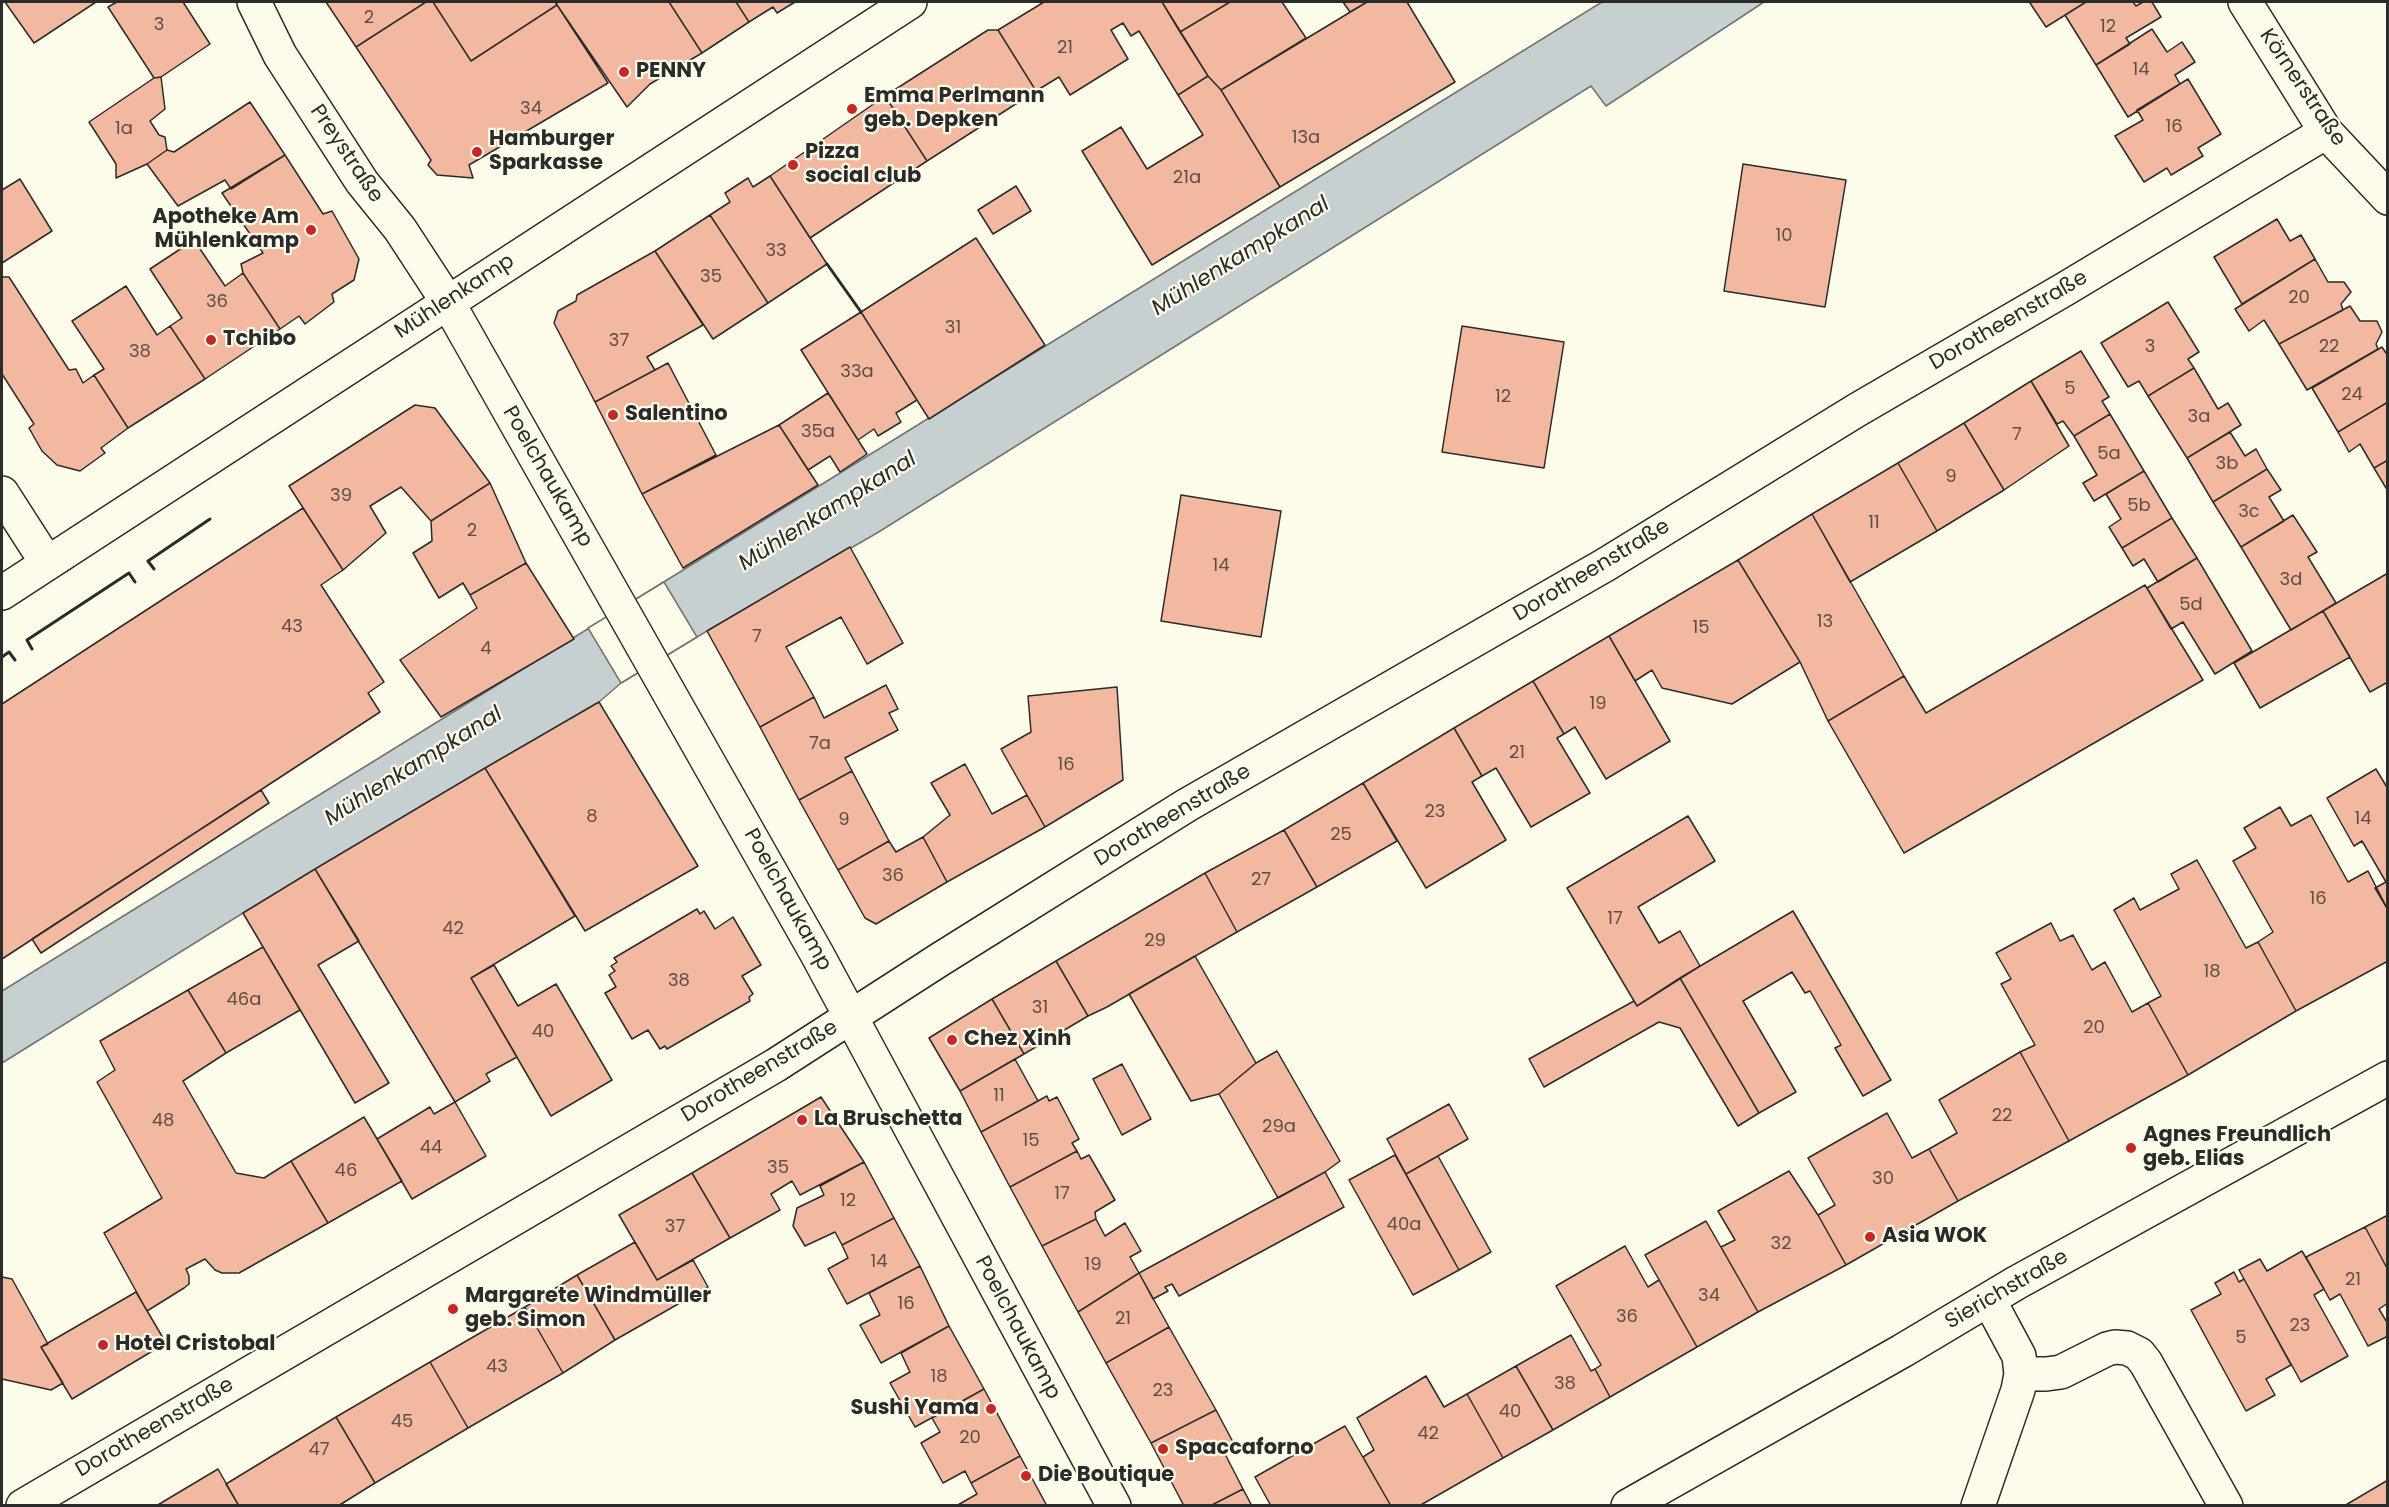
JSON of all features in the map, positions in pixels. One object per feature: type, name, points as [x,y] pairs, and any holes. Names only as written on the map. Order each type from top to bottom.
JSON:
[{"type":"street","name":"Preystraße","points":[[254,2],[280,55],[362,182],[400,229],[447,301]]},
{"type":"street","name":"Mühlenkamp","points":[[2,592],[910,2]]},
{"type":"street","name":"Körnerstraße","points":[[2245,2],[2326,132],[2388,198]]},
{"type":"street","name":"Dorotheenstraße","points":[[23,1506],[776,1065],[1187,805],[1605,565],[1857,410],[2065,289],[2326,132]]},
{"type":"street","name":"Poelchaukamp","points":[[447,301],[622,607],[851,1017],[1114,1506]]},
{"type":"street","points":[[2,493],[47,563]]},
{"type":"street","name":"Sierichstraße","points":[[1628,1506],[1989,1300],[2388,1078]]},
{"type":"street","points":[[1978,1506],[2018,1390],[2021,1374],[2019,1356],[1989,1300]]},
{"type":"street","points":[[2021,1374],[2046,1374],[2061,1371],[2115,1347],[2127,1348],[2139,1354],[2226,1506]]},
{"type":"water","name":"Mühlenkampkanal","points":[[1602,2],[1764,2],[1606,106],[1591,86],[877,533],[621,683],[599,702],[243,913],[2,1063],[2,991]]},
{"type":"pier","points":[[664,582],[697,637],[621,683],[588,628]]},
{"type":"building","points":[[5,2],[96,2],[34,43]]},
{"type":"building","points":[[117,2],[183,2],[210,44],[161,77],[154,78],[108,7]]},
{"type":"building","points":[[326,2],[426,2],[356,47]]},
{"type":"building","points":[[426,2],[433,2],[471,61],[557,5],[608,83],[469,165],[473,178],[437,175],[428,165],[431,160],[356,47]]},
{"type":"building","points":[[433,2],[556,2],[557,5],[471,61]]},
{"type":"building","points":[[555,2],[669,2],[702,53],[650,84],[627,107]]},
{"type":"building","points":[[669,2],[736,2],[749,22],[702,53]]},
{"type":"building","points":[[736,2],[795,2],[777,13],[773,7],[749,22]]},
{"type":"building","points":[[1044,2],[1162,2],[1208,76],[1178,95],[1139,31],[1131,36],[1123,23],[1111,30],[1128,59],[1070,95],[1059,77],[1036,91],[998,30]]},
{"type":"building","points":[[1162,2],[1230,2],[1180,32]]},
{"type":"building","points":[[1230,2],[1282,2],[1306,38],[1221,90],[1208,76],[1180,32]]},
{"type":"building","points":[[1343,2],[1367,2],[1350,12]]},
{"type":"building","points":[[1367,2],[1407,2],[1455,82],[1280,187],[1221,90]]},
{"type":"building","points":[[2086,2],[2046,27],[2030,3]]},
{"type":"building","points":[[2086,2],[2133,2],[2136,6],[2143,2],[2152,2],[2161,17],[2126,38],[2130,44],[2096,65],[2065,15]]},
{"type":"building","points":[[2152,29],[2167,52],[2182,42],[2195,62],[2175,75],[2180,84],[2128,117],[2096,65]]},
{"type":"building","points":[[988,30],[998,30],[1036,91],[927,161],[885,96]]},
{"type":"building","points":[[1208,76],[1221,90],[1280,187],[1152,265],[1082,151],[1121,127],[1147,169],[1203,135],[1178,95]]},
{"type":"building","points":[[161,77],[165,109],[150,121],[159,135],[165,137],[167,150],[147,164],[116,178],[116,164],[89,122],[154,78]]},
{"type":"building","points":[[2188,79],[2221,134],[2198,148],[2203,156],[2171,175],[2167,168],[2144,182],[2115,136],[2143,120],[2137,110]]},
{"type":"building","points":[[885,96],[927,161],[810,238],[770,176]]},
{"type":"building","points":[[250,102],[285,155],[231,189],[225,180],[178,206],[147,164],[167,150],[174,152]]},
{"type":"building","points":[[285,155],[323,214],[332,211],[359,259],[354,280],[332,294],[334,302],[305,324],[299,316],[280,329],[243,273],[241,264],[263,253],[222,193]]},
{"type":"building","points":[[1743,164],[1846,180],[1825,307],[1724,291]]},
{"type":"building","points":[[770,176],[827,264],[768,303],[710,215],[730,202],[725,193],[748,178],[753,187]]},
{"type":"building","points":[[20,179],[52,231],[2,263],[2,190]]},
{"type":"building","points":[[1016,186],[1031,211],[993,234],[978,210]]},
{"type":"building","points":[[710,215],[768,303],[713,339],[655,251]]},
{"type":"building","points":[[2277,219],[2290,241],[2301,235],[2315,259],[2242,304],[2214,257]]},
{"type":"building","points":[[976,238],[1045,345],[929,419],[861,312]]},
{"type":"building","points":[[194,240],[225,286],[243,273],[280,329],[205,379],[170,326],[182,318],[150,269]]},
{"type":"building","points":[[655,251],[703,325],[647,357],[655,370],[595,402],[554,323],[558,311],[576,301],[577,295]]},
{"type":"building","points":[[2315,259],[2328,282],[2344,282],[2351,292],[2341,304],[2343,310],[2279,344],[2264,320],[2249,331],[2235,309]]},
{"type":"building","points":[[2,277],[9,277],[69,370],[76,369],[83,383],[94,375],[128,428],[101,448],[105,453],[80,471],[57,465],[42,451],[29,428],[34,424],[2,374]]},
{"type":"building","points":[[126,286],[157,335],[170,326],[205,379],[128,428],[94,375],[104,369],[72,321]]},
{"type":"building","points":[[2168,302],[2199,352],[2188,359],[2194,368],[2148,396],[2139,381],[2128,387],[2101,343]]},
{"type":"building","points":[[2350,306],[2360,321],[2377,321],[2382,332],[2376,344],[2378,349],[2307,390],[2279,344]]},
{"type":"building","points":[[861,312],[917,400],[896,413],[901,422],[878,436],[874,429],[858,440],[801,350]]},
{"type":"building","points":[[1462,326],[1564,342],[1544,468],[1442,452]]},
{"type":"building","points":[[2382,347],[2388,356],[2388,402],[2338,432],[2312,388]]},
{"type":"building","points":[[2081,351],[2109,397],[2102,401],[2110,414],[2074,436],[2063,421],[2057,424],[2031,381]]},
{"type":"building","points":[[668,363],[716,455],[642,494],[595,402]]},
{"type":"building","points":[[2194,368],[2218,409],[2228,403],[2241,425],[2187,458],[2148,396]]},
{"type":"building","points":[[2031,381],[2069,446],[2004,490],[1964,423]]},
{"type":"building","points":[[828,393],[867,454],[840,472],[830,456],[808,470],[779,425]]},
{"type":"building","points":[[2388,402],[2388,460],[2374,468],[2360,444],[2349,452],[2338,432]]},
{"type":"building","points":[[415,405],[435,408],[490,483],[431,521],[401,487],[370,506],[386,533],[343,570],[289,486]]},
{"type":"building","points":[[2110,414],[2144,471],[2094,501],[2083,483],[2097,475],[2074,436]]},
{"type":"building","points":[[1964,423],[2004,490],[1937,531],[1898,463]]},
{"type":"building","points":[[779,425],[818,485],[683,568],[642,494]]},
{"type":"building","points":[[2230,432],[2245,456],[2256,449],[2267,469],[2213,502],[2187,458]]},
{"type":"building","points":[[2388,460],[2388,488],[2386,488],[2374,468]]},
{"type":"building","points":[[1898,463],[1937,531],[1850,582],[1812,514]]},
{"type":"building","points":[[2267,469],[2281,490],[2269,497],[2284,521],[2241,547],[2213,502]]},
{"type":"building","points":[[2144,471],[2172,518],[2122,548],[2109,527],[2121,519],[2106,494]]},
{"type":"building","points":[[490,483],[526,563],[470,595],[463,583],[439,598],[413,553],[432,541],[431,521]]},
{"type":"building","points":[[1181,495],[1281,511],[1261,637],[1161,621]]},
{"type":"building","points":[[303,508],[343,570],[321,585],[384,682],[368,693],[380,712],[2,959],[2,704]]},
{"type":"building","points":[[1812,514],[1904,676],[1828,721],[1800,662],[1738,560]]},
{"type":"building","points":[[2293,515],[2317,552],[2308,557],[2336,603],[2291,630],[2241,547]]},
{"type":"building","points":[[2172,518],[2197,558],[2158,582],[2144,559],[2133,566],[2122,548]]},
{"type":"building","points":[[850,547],[903,643],[867,664],[841,617],[786,647],[814,697],[760,727],[707,631]]},
{"type":"building","points":[[2197,558],[2252,651],[2215,674],[2183,622],[2171,629],[2147,588]]},
{"type":"building","points":[[1738,560],[1800,662],[1732,704],[1662,688],[1652,670],[1635,681],[1609,636]]},
{"type":"building","points":[[526,563],[574,639],[441,717],[400,660],[477,608],[470,595]]},
{"type":"building","points":[[2388,573],[2388,682],[2370,692],[2323,611]]},
{"type":"building","points":[[2145,585],[2203,680],[1904,853],[1828,721],[1904,676],[1926,713]]},
{"type":"building","points":[[2323,611],[2350,657],[2260,708],[2234,663]]},
{"type":"building","points":[[1609,636],[1670,741],[1606,779],[1575,727],[1564,734],[1533,681]]},
{"type":"building","points":[[1533,681],[1564,734],[1557,738],[1590,793],[1531,827],[1496,768],[1482,776],[1454,728]]},
{"type":"building","points":[[886,685],[898,709],[889,713],[898,730],[845,758],[852,771],[799,800],[760,727],[814,697],[824,718]]},
{"type":"building","points":[[1117,687],[1123,780],[1045,827],[1001,749],[1031,732],[1028,696]]},
{"type":"building","points":[[599,702],[698,866],[585,931],[485,768]]},
{"type":"building","points":[[1454,728],[1482,776],[1472,782],[1506,840],[1426,888],[1363,783]]},
{"type":"building","points":[[965,764],[992,814],[1027,795],[1045,827],[947,882],[923,837],[950,815],[931,783]]},
{"type":"building","points":[[485,768],[575,916],[471,978],[517,1057],[486,1074],[490,1081],[455,1102],[315,869]]},
{"type":"building","points":[[2376,769],[2388,789],[2388,910],[2375,888],[2386,882],[2362,841],[2354,846],[2327,798]]},
{"type":"building","points":[[852,771],[889,841],[838,870],[799,800]]},
{"type":"building","points":[[1363,783],[1397,841],[1317,887],[1284,830]]},
{"type":"building","points":[[261,790],[269,803],[41,953],[32,939]]},
{"type":"building","points":[[2280,807],[2291,826],[2311,815],[2348,882],[2368,871],[2388,910],[2388,961],[2296,1011],[2258,942],[2273,932],[2233,861],[2256,848],[2244,828]]},
{"type":"building","points":[[1688,816],[1715,861],[1638,907],[1659,943],[1680,931],[1700,966],[1637,1006],[1567,888]]},
{"type":"building","points":[[1284,830],[1317,887],[1237,932],[1205,873]]},
{"type":"building","points":[[923,837],[947,882],[876,924],[865,918],[838,870],[889,841],[896,852]]},
{"type":"building","points":[[2197,860],[2246,948],[2258,942],[2296,1011],[2188,1075],[2148,1003],[2161,996],[2114,910],[2134,898],[2140,910],[2179,889],[2171,874]]},
{"type":"building","points":[[315,869],[359,941],[318,965],[389,1083],[355,1103],[243,913]]},
{"type":"building","points":[[1205,873],[1237,932],[1088,1016],[1056,961]]},
{"type":"building","points":[[697,909],[700,914],[704,911],[715,929],[733,917],[761,965],[742,976],[753,994],[749,997],[750,1001],[667,1049],[665,1046],[660,1049],[648,1030],[632,1039],[605,993],[616,987],[609,975],[615,971],[611,966],[617,962],[614,958]]},
{"type":"building","points":[[1793,911],[1891,1080],[1863,1096],[1835,1048],[1841,1045],[1810,991],[1805,993],[1792,972],[1743,1001],[1796,1092],[1759,1113],[1680,978]]},
{"type":"building","points":[[2051,923],[2060,941],[2073,935],[2092,970],[2105,962],[2132,1012],[2148,1003],[2188,1075],[2069,1141],[2020,1052],[2035,1045],[2001,984],[2011,979],[1996,953]]},
{"type":"building","points":[[263,947],[300,1010],[226,1053],[188,990]]},
{"type":"building","points":[[1195,956],[1256,1063],[1219,1094],[1191,1101],[1129,994]]},
{"type":"building","points":[[1056,961],[1088,1016],[1024,1054],[992,999]]},
{"type":"building","points":[[494,965],[518,1006],[556,984],[612,1080],[551,1116],[471,978]]},
{"type":"building","points":[[1680,978],[1759,1113],[1738,1126],[1680,1028],[1659,1022],[1544,1087],[1529,1059],[1634,1001],[1637,1006]]},
{"type":"building","points":[[188,990],[226,1053],[183,1081],[236,1173],[264,1178],[291,1161],[328,1223],[239,1273],[222,1273],[215,1270],[205,1259],[186,1269],[189,1284],[147,1311],[104,1233],[162,1198],[97,1082],[115,1070],[100,1041]]},
{"type":"building","points":[[992,999],[1024,1054],[960,1091],[929,1038]]},
{"type":"building","points":[[1277,1051],[1340,1161],[1278,1198],[1219,1094],[1256,1063]]},
{"type":"building","points":[[2020,1052],[2069,1141],[1958,1201],[1929,1149],[1957,1133],[1939,1100]]},
{"type":"building","points":[[1015,1059],[1038,1101],[981,1132],[960,1091]]},
{"type":"building","points":[[1122,1064],[1151,1119],[1122,1135],[1093,1079]]},
{"type":"building","points":[[1047,1096],[1049,1101],[1057,1097],[1079,1139],[1072,1143],[1077,1151],[1010,1187],[981,1132]]},
{"type":"building","points":[[821,1097],[864,1162],[800,1195],[792,1181],[771,1194],[780,1210],[730,1238],[692,1173]]},
{"type":"building","points":[[455,1102],[486,1156],[412,1199],[377,1139],[430,1107],[434,1114]]},
{"type":"building","points":[[1449,1104],[1468,1139],[1406,1174],[1387,1139]]},
{"type":"building","points":[[1887,1113],[1912,1158],[1929,1149],[1958,1201],[1846,1265],[1818,1215],[1835,1205],[1808,1158]]},
{"type":"building","points":[[364,1117],[402,1181],[328,1223],[291,1161]]},
{"type":"building","points":[[1077,1151],[1081,1159],[1089,1155],[1115,1200],[1095,1212],[1096,1219],[1042,1246],[1010,1187]]},
{"type":"building","points":[[1395,1155],[1459,1270],[1413,1295],[1349,1180]]},
{"type":"building","points":[[1438,1156],[1491,1252],[1459,1270],[1406,1174]]},
{"type":"building","points":[[864,1162],[894,1218],[842,1245],[835,1232],[805,1246],[793,1226],[797,1208],[824,1195],[820,1186]]},
{"type":"building","points":[[1789,1171],[1818,1215],[1846,1265],[1758,1312],[1721,1247],[1735,1240],[1718,1211]]},
{"type":"building","points":[[1325,1172],[1344,1207],[1179,1296],[1172,1284],[1165,1287],[1168,1291],[1153,1299],[1139,1273]]},
{"type":"building","points":[[692,1173],[730,1238],[657,1280],[619,1215]]},
{"type":"building","points":[[2388,1215],[2388,1270],[2365,1227]]},
{"type":"building","points":[[894,1218],[920,1266],[847,1304],[828,1269],[848,1258],[842,1245]]},
{"type":"building","points":[[1096,1219],[1105,1236],[1125,1223],[1141,1251],[1130,1257],[1139,1273],[1078,1312],[1042,1246]]},
{"type":"building","points":[[1706,1221],[1758,1312],[1697,1347],[1645,1255]]},
{"type":"building","points":[[2365,1227],[2388,1270],[2388,1303],[2379,1309],[2388,1324],[2388,1336],[2368,1346],[2340,1294],[2330,1300],[2306,1257]]},
{"type":"building","points":[[635,1242],[657,1280],[693,1260],[708,1287],[615,1340],[577,1275]]},
{"type":"building","points":[[1625,1246],[1648,1287],[1659,1280],[1697,1347],[1610,1397],[1595,1369],[1601,1365],[1556,1286]]},
{"type":"building","points":[[2302,1251],[2324,1289],[2314,1295],[2348,1356],[2301,1382],[2239,1270],[2260,1259],[2267,1271]]},
{"type":"building","points":[[920,1266],[949,1326],[881,1363],[860,1325],[880,1315],[869,1293]]},
{"type":"building","points":[[2234,1272],[2239,1282],[2244,1279],[2291,1365],[2266,1379],[2275,1395],[2246,1411],[2191,1310],[2221,1294],[2215,1283]]},
{"type":"building","points":[[1139,1273],[1169,1327],[1106,1363],[1078,1312]]},
{"type":"building","points":[[577,1275],[615,1340],[563,1373],[525,1307]]},
{"type":"building","points":[[2,1277],[12,1279],[48,1344],[41,1347],[63,1383],[51,1390],[2,1379]]},
{"type":"building","name":"Hotel Cristobal","points":[[136,1292],[166,1343],[72,1399],[41,1347]]},
{"type":"building","points":[[525,1307],[563,1373],[468,1428],[430,1362]]},
{"type":"building","points":[[949,1326],[984,1389],[915,1427],[890,1383],[910,1372],[901,1353]]},
{"type":"building","points":[[1169,1327],[1216,1410],[1151,1443],[1106,1363]]},
{"type":"building","points":[[1571,1335],[1591,1371],[1595,1369],[1610,1397],[1553,1430],[1516,1366]]},
{"type":"building","points":[[430,1362],[468,1428],[375,1483],[336,1417]]},
{"type":"building","points":[[1516,1366],[1553,1430],[1503,1458],[1467,1394]]},
{"type":"building","points":[[1426,1376],[1444,1407],[1467,1394],[1503,1458],[1419,1506],[1391,1506],[1363,1457],[1374,1450],[1357,1418]]},
{"type":"building","points":[[984,1389],[1020,1456],[971,1483],[965,1471],[943,1483],[921,1443],[940,1432],[932,1418]]},
{"type":"building","points":[[1216,1410],[1234,1444],[1223,1450],[1243,1489],[1210,1506],[1184,1506],[1151,1443]]},
{"type":"building","points":[[336,1417],[375,1483],[338,1506],[239,1506],[226,1484]]},
{"type":"building","points":[[1345,1426],[1391,1506],[1271,1506],[1255,1477]]},
{"type":"building","points":[[1020,1456],[1047,1506],[956,1506],[977,1494],[971,1483]]},
{"type":"building","points":[[218,1469],[239,1506],[156,1506]]},
{"type":"building","points":[[2388,1480],[2388,1506],[2344,1506]]},
{"type":"building","points":[[1243,1489],[1252,1506],[1210,1506]]},
{"type":"wall","points":[[827,264],[861,312]]},
{"type":"wall","points":[[154,569],[148,561],[210,519]]},
{"type":"wall","points":[[32,649],[27,640],[129,573],[135,582]]},
{"type":"wall","points":[[2,657],[9,652],[15,660]]},
{"type":"place","name":"PENNY","points":[[624,72]]},
{"type":"place","name":"Emma Perlmann geb. Depken","points":[[852,109]]},
{"type":"place","name":"Hamburger Sparkasse","points":[[477,152]]},
{"type":"place","name":"Pizza social club","points":[[793,165]]},
{"type":"place","name":"Apotheke Am Mühlenkamp","points":[[311,230]]},
{"type":"place","name":"Tchibo","points":[[211,340]]},
{"type":"place","name":"Salentino","points":[[613,415]]},
{"type":"place","name":"Chez Xinh","points":[[952,1040]]},
{"type":"place","name":"La Bruschetta","points":[[802,1120]]},
{"type":"place","name":"Agnes Freundlich geb. Elias","points":[[2131,1148]]},
{"type":"place","name":"Asia WOK","points":[[1870,1237]]},
{"type":"place","name":"Margarete Windmüller geb. Simon","points":[[453,1309]]},
{"type":"place","name":"Hotel Cristobal","points":[[103,1345]]},
{"type":"place","name":"Sushi Yama","points":[[991,1409]]},
{"type":"place","name":"Spaccaforno","points":[[1163,1449]]},
{"type":"place","name":"Die Boutique","points":[[1026,1476]]}]
